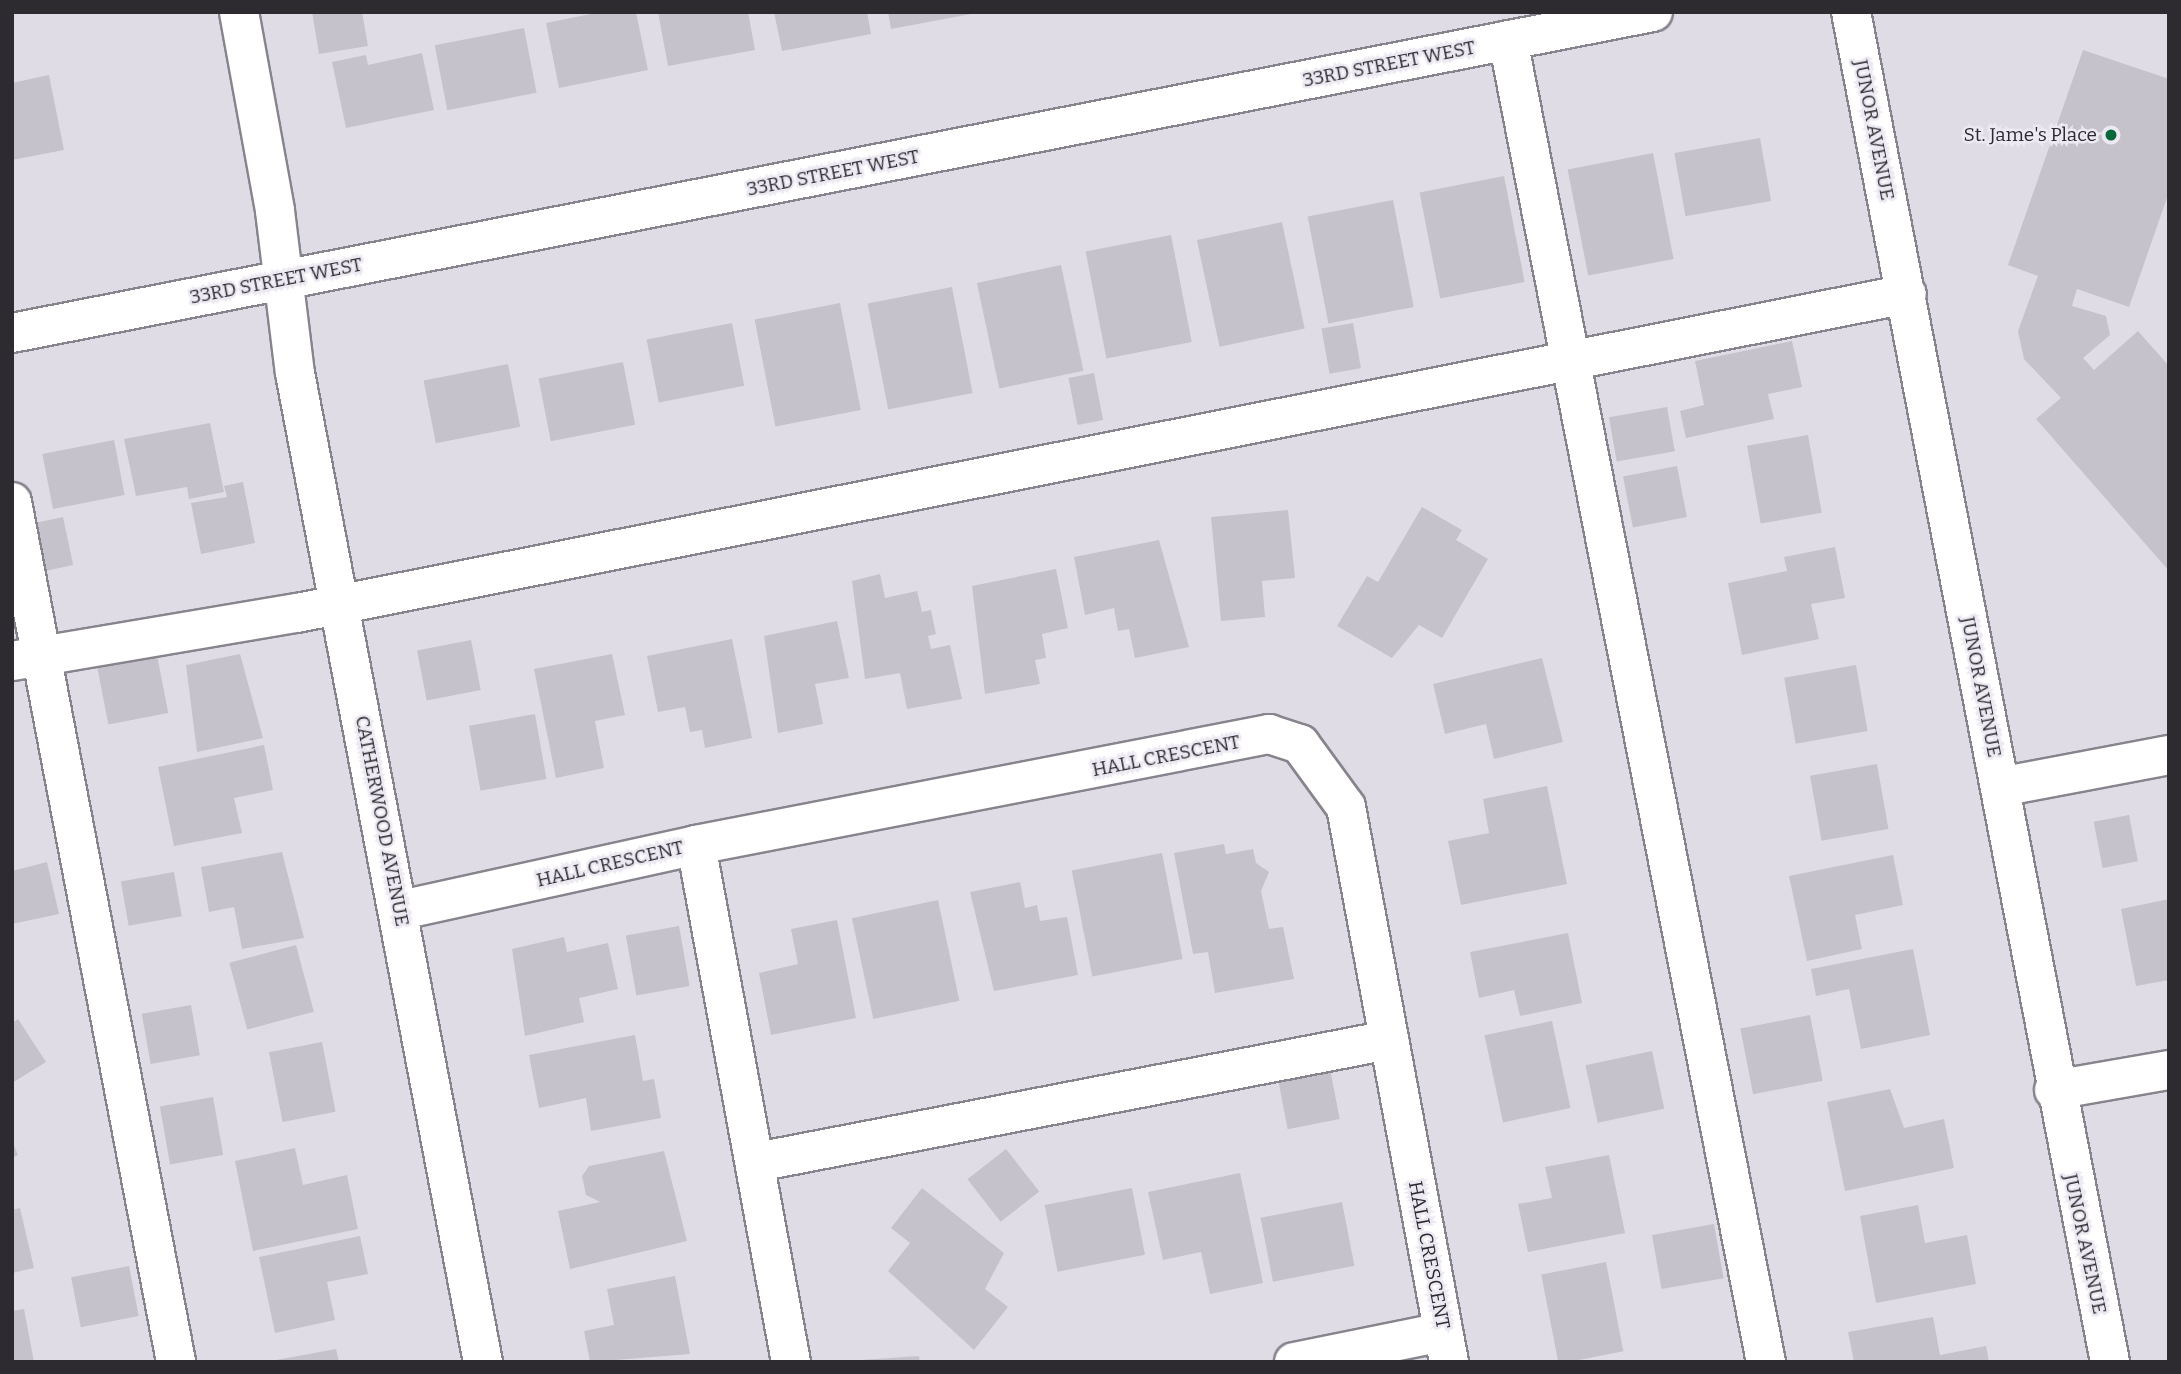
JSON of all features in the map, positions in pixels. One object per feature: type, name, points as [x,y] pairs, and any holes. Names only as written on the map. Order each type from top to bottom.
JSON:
[{"type":"street","name":"CATHERWOOD AVENUE","points":[[239,12],[337,601],[401,910],[483,1362]]},
{"type":"street","name":"33RD STREET WEST","points":[[12,333],[1653,12]]},
{"type":"street","name":"JUNOR AVENUE","points":[[1851,12],[2000,787],[2054,1090],[2110,1362]]},
{"type":"street","points":[[1508,40],[1766,1362]]},
{"type":"street","points":[[27,658],[337,601],[1907,294]]},
{"type":"street","points":[[12,502],[27,658],[176,1362]]},
{"type":"street","name":"HALL CRESCENT","points":[[401,910],[696,845],[1269,734],[1300,744],[1346,807],[1446,1347]]},
{"type":"street","points":[[2000,787],[2169,755]]},
{"type":"street","points":[[696,845],[757,1162],[790,1362]]},
{"type":"street","points":[[757,1162],[1389,1040]]},
{"type":"street","points":[[2054,1090],[2169,1070]]},
{"type":"street","points":[[1294,1362],[1446,1347]]},
{"type":"building","points":[[312,12],[362,12],[368,46],[319,54]]},
{"type":"building","points":[[601,12],[636,12],[648,70],[559,88],[546,23]]},
{"type":"building","points":[[658,12],[748,12],[755,50],[668,66]]},
{"type":"building","points":[[774,12],[867,12],[871,34],[782,51]]},
{"type":"building","points":[[888,12],[971,12],[971,14],[891,29]]},
{"type":"building","points":[[524,28],[537,93],[447,110],[435,45]]},
{"type":"building","points":[[2083,50],[2169,79],[2169,192],[2129,307],[2077,289],[2072,306],[2106,316],[2110,335],[2083,358],[2094,370],[2138,331],[2169,366],[2169,571],[2036,419],[2061,398],[2024,359],[2018,331],[2038,276],[2008,265]]},
{"type":"building","points":[[422,53],[434,110],[346,128],[332,62],[366,55],[368,65]]},
{"type":"building","points":[[49,75],[64,150],[12,160],[12,83]]},
{"type":"building","points":[[1760,138],[1771,201],[1685,216],[1674,153]]},
{"type":"building","points":[[1653,153],[1674,259],[1588,276],[1568,170]]},
{"type":"building","points":[[1504,176],[1525,282],[1440,298],[1420,192]]},
{"type":"building","points":[[1393,200],[1414,307],[1328,324],[1308,217]]},
{"type":"building","points":[[1282,222],[1305,329],[1220,347],[1197,240]]},
{"type":"building","points":[[1171,235],[1192,342],[1106,359],[1086,252]]},
{"type":"building","points":[[1061,265],[1083,371],[999,389],[977,283]]},
{"type":"building","points":[[952,287],[973,393],[888,409],[868,303]]},
{"type":"building","points":[[840,303],[861,410],[775,427],[755,320]]},
{"type":"building","points":[[732,323],[744,386],[659,402],[647,340]]},
{"type":"building","points":[[1353,323],[1361,368],[1329,374],[1321,329]]},
{"type":"building","points":[[1792,341],[1802,387],[1768,394],[1774,419],[1686,438],[1680,411],[1704,405],[1695,361]]},
{"type":"building","points":[[623,362],[635,425],[551,441],[539,378]]},
{"type":"building","points":[[508,364],[520,427],[436,443],[424,380]]},
{"type":"building","points":[[1094,373],[1103,420],[1078,425],[1068,378]]},
{"type":"building","points":[[1667,407],[1675,451],[1617,462],[1609,417]]},
{"type":"building","points":[[210,423],[224,492],[189,499],[187,487],[136,496],[124,439]]},
{"type":"building","points":[[1808,435],[1822,513],[1761,524],[1747,446]]},
{"type":"building","points":[[114,440],[125,495],[53,509],[42,454]]},
{"type":"building","points":[[1677,466],[1687,517],[1633,528],[1623,476]]},
{"type":"building","points":[[243,482],[255,543],[201,554],[191,503],[227,497],[224,486]]},
{"type":"building","points":[[1422,507],[1462,530],[1456,540],[1488,559],[1442,638],[1419,625],[1392,658],[1337,626],[1367,576],[1378,582]]},
{"type":"building","points":[[1288,510],[1295,578],[1262,581],[1265,617],[1221,621],[1211,517]]},
{"type":"building","points":[[63,517],[73,565],[44,571],[34,523]]},
{"type":"building","points":[[1159,540],[1189,647],[1135,658],[1129,629],[1118,631],[1114,608],[1085,615],[1074,557]]},
{"type":"building","points":[[1835,547],[1845,598],[1811,604],[1819,639],[1742,655],[1728,583],[1787,571],[1784,557]]},
{"type":"building","points":[[1056,569],[1068,628],[1042,634],[1046,658],[1035,660],[1040,684],[985,694],[972,586]]},
{"type":"building","points":[[880,574],[885,598],[917,591],[922,612],[931,610],[936,634],[928,636],[931,649],[950,645],[962,699],[907,709],[900,673],[865,679],[852,581]]},
{"type":"building","points":[[837,621],[849,678],[815,684],[823,724],[778,733],[764,636]]},
{"type":"building","points":[[732,639],[752,738],[705,748],[702,730],[690,732],[685,707],[658,712],[647,656]]},
{"type":"building","points":[[471,640],[481,690],[427,701],[417,650]]},
{"type":"building","points":[[240,654],[263,738],[197,752],[186,665]]},
{"type":"building","points":[[612,654],[625,715],[595,721],[604,768],[556,778],[534,669]]},
{"type":"building","points":[[157,655],[168,713],[108,725],[97,667]]},
{"type":"building","points":[[1542,658],[1563,742],[1494,759],[1486,724],[1445,734],[1433,684]]},
{"type":"building","points":[[1856,665],[1868,731],[1796,744],[1784,678]]},
{"type":"building","points":[[535,714],[546,779],[480,791],[469,726]]},
{"type":"building","points":[[264,745],[273,790],[234,798],[242,833],[174,846],[158,767]]},
{"type":"building","points":[[1877,764],[1888,829],[1821,841],[1810,776]]},
{"type":"building","points":[[1547,786],[1567,884],[1461,905],[1448,841],[1489,833],[1483,799]]},
{"type":"building","points":[[2129,815],[2138,861],[2103,868],[2094,822]]},
{"type":"building","points":[[1224,844],[1226,854],[1253,849],[1256,863],[1269,872],[1261,891],[1269,929],[1283,927],[1294,979],[1215,993],[1208,952],[1193,954],[1174,853]]},
{"type":"building","points":[[282,852],[304,938],[242,949],[234,907],[209,912],[201,867]]},
{"type":"building","points":[[1162,853],[1183,959],[1092,977],[1072,871]]},
{"type":"building","points":[[1893,855],[1903,905],[1855,915],[1862,949],[1807,961],[1789,876]]},
{"type":"building","points":[[47,862],[59,914],[12,924],[12,871]]},
{"type":"building","points":[[174,872],[182,916],[129,926],[121,881]]},
{"type":"building","points":[[1020,882],[1025,908],[1037,905],[1040,921],[1067,917],[1078,975],[994,991],[970,892]]},
{"type":"building","points":[[2169,899],[2169,980],[2136,986],[2121,909]]},
{"type":"building","points":[[938,900],[959,1001],[873,1019],[852,918]]},
{"type":"building","points":[[837,920],[856,1018],[771,1035],[759,973],[798,964],[791,929]]},
{"type":"building","points":[[679,926],[690,986],[636,995],[626,935]]},
{"type":"building","points":[[1568,933],[1582,1003],[1520,1016],[1514,990],[1479,998],[1470,952]]},
{"type":"building","points":[[564,937],[567,952],[608,943],[618,989],[579,998],[584,1022],[525,1036],[512,949]]},
{"type":"building","points":[[296,945],[314,1012],[247,1030],[229,963]]},
{"type":"building","points":[[1913,949],[1930,1035],[1861,1049],[1849,989],[1816,996],[1811,969]]},
{"type":"building","points":[[191,1005],[200,1055],[151,1064],[142,1014]]},
{"type":"building","points":[[1810,1015],[1823,1081],[1753,1094],[1740,1029]]},
{"type":"building","points":[[18,1019],[46,1062],[12,1083],[12,1023]]},
{"type":"building","points":[[1552,1021],[1571,1108],[1503,1122],[1485,1035]]},
{"type":"building","points":[[635,1035],[643,1081],[654,1079],[661,1118],[591,1131],[586,1098],[539,1108],[529,1055]]},
{"type":"building","points":[[322,1042],[336,1112],[283,1122],[269,1052]]},
{"type":"building","points":[[1652,1051],[1664,1109],[1598,1123],[1585,1065]]},
{"type":"building","points":[[1330,1069],[1340,1119],[1288,1129],[1278,1079]]},
{"type":"building","points":[[1890,1089],[1904,1128],[1944,1119],[1954,1168],[1845,1191],[1827,1102]]},
{"type":"building","points":[[213,1097],[223,1155],[170,1164],[160,1106]]},
{"type":"building","points":[[12,1141],[18,1155],[12,1158]]},
{"type":"building","points":[[295,1148],[303,1185],[347,1175],[358,1229],[253,1251],[235,1161]]},
{"type":"building","points":[[1006,1149],[1039,1192],[1001,1222],[967,1179]]},
{"type":"building","points":[[664,1151],[687,1241],[570,1269],[558,1211],[600,1202],[586,1195],[582,1176],[589,1166]]},
{"type":"building","points":[[1609,1155],[1625,1233],[1528,1252],[1518,1204],[1552,1198],[1545,1167]]},
{"type":"building","points":[[1240,1173],[1263,1283],[1210,1294],[1201,1252],[1163,1260],[1148,1192]]},
{"type":"building","points":[[922,1188],[1004,1253],[985,1289],[1008,1307],[974,1350],[888,1271],[910,1243],[891,1228]]},
{"type":"building","points":[[1132,1188],[1145,1255],[1058,1272],[1045,1205]]},
{"type":"building","points":[[1342,1202],[1354,1266],[1273,1282],[1261,1218]]},
{"type":"building","points":[[1918,1205],[1925,1243],[1967,1235],[1976,1284],[1876,1303],[1860,1216]]},
{"type":"building","points":[[20,1208],[34,1268],[12,1273],[12,1210]]},
{"type":"building","points":[[1714,1224],[1724,1278],[1662,1289],[1652,1235]]},
{"type":"building","points":[[360,1236],[368,1274],[327,1282],[335,1320],[275,1333],[259,1257]]},
{"type":"building","points":[[1606,1262],[1623,1351],[1558,1362],[1541,1275]]},
{"type":"building","points":[[129,1266],[139,1316],[81,1327],[71,1277]]},
{"type":"building","points":[[675,1276],[690,1354],[590,1362],[584,1331],[614,1325],[607,1289]]},
{"type":"building","points":[[24,1309],[34,1362],[12,1362],[12,1311]]},
{"type":"building","points":[[1933,1317],[1940,1355],[1986,1346],[1989,1362],[1854,1362],[1848,1332]]},
{"type":"building","points":[[336,1349],[339,1362],[276,1362],[276,1360]]},
{"type":"building","points":[[919,1356],[920,1362],[861,1362],[861,1360]]},
{"type":"place","name":"St. Jame's Place","points":[[2111,135]]}]
